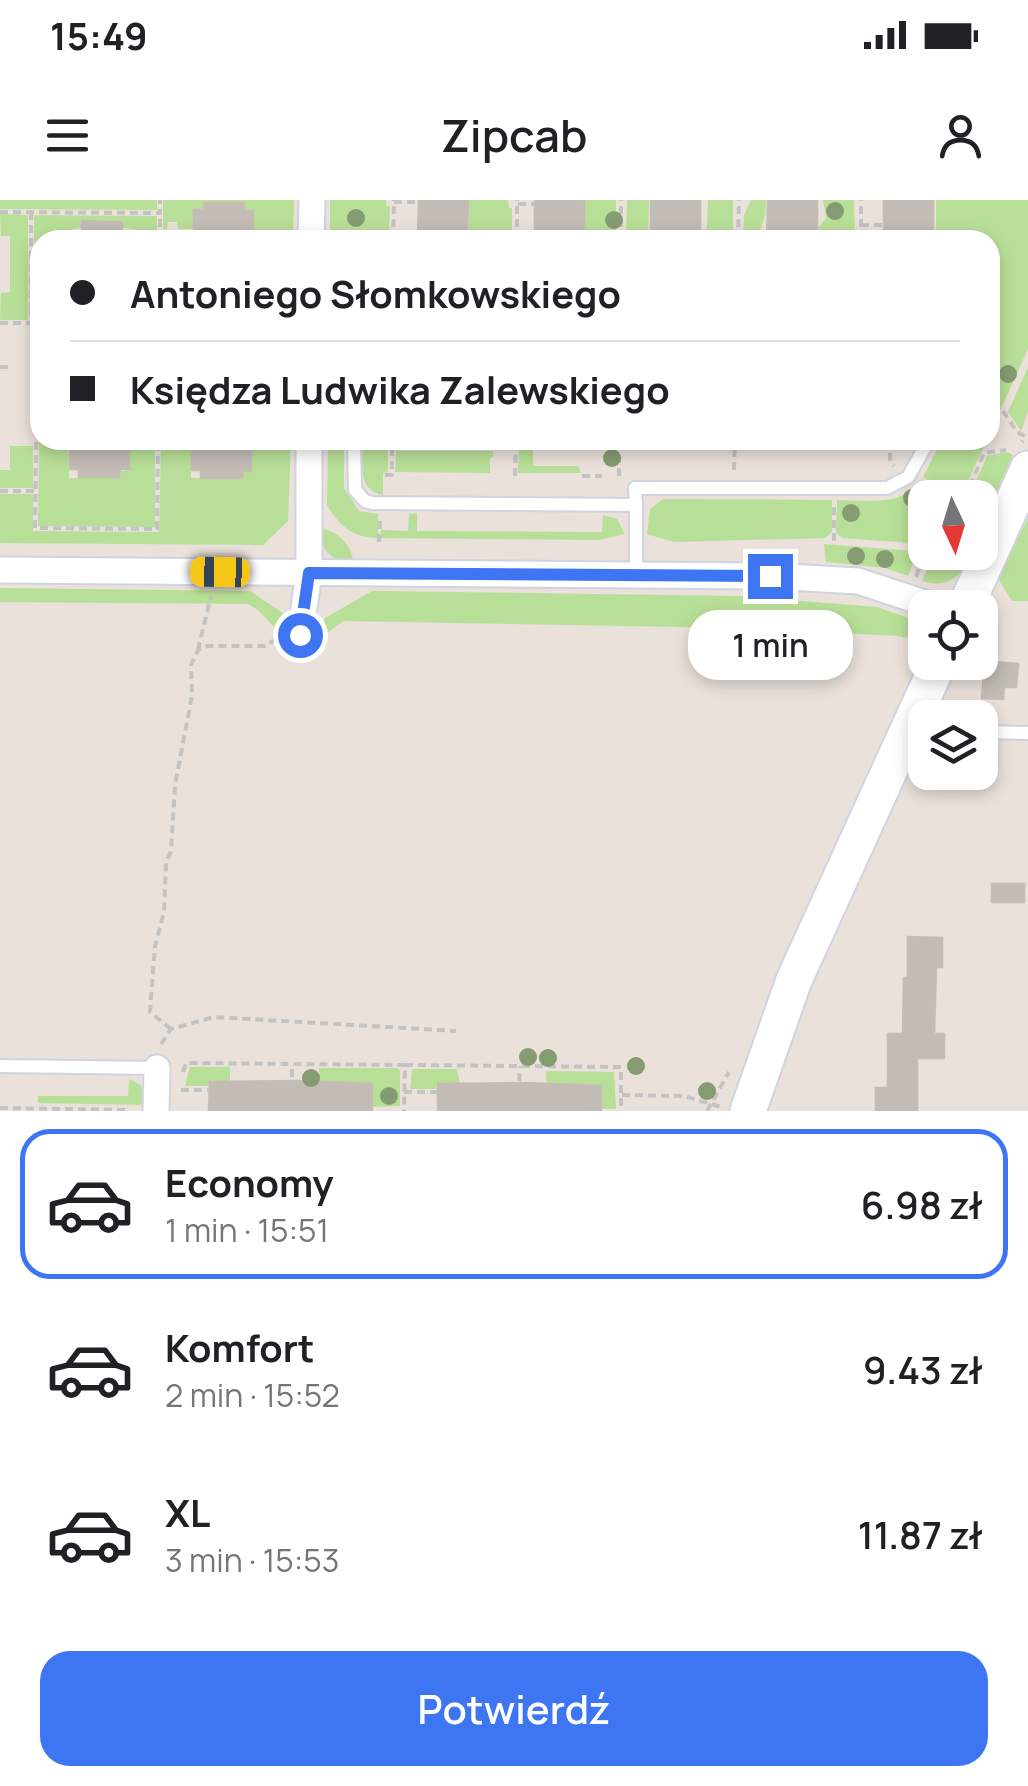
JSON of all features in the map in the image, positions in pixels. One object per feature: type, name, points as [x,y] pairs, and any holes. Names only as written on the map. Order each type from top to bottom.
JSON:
[{"type":"street","points":[[311,230],[312,200]]},
{"type":"street","points":[[293,632],[309,573],[310,450]]},
{"type":"street","points":[[973,590],[1028,469]]},
{"type":"street","points":[[0,570],[770,576],[858,581],[908,597]]},
{"type":"street","points":[[748,1111],[794,980],[908,761]]},
{"type":"street","points":[[156,1068],[156,1111]]},
{"type":"lane","points":[[354,450],[355,490],[372,503],[636,505]]},
{"type":"lane","points":[[636,575],[636,488],[887,488],[908,476],[923,450]]},
{"type":"lane","points":[[998,732],[1028,733]]},
{"type":"lane","points":[[0,1066],[156,1068]]},
{"type":"path","points":[[160,200],[160,230]]},
{"type":"path","points":[[621,200],[621,230]]},
{"type":"path","points":[[738,230],[739,200]]},
{"type":"path","points":[[861,200],[861,230]]},
{"type":"path","points":[[393,230],[394,201],[418,202]]},
{"type":"path","points":[[517,230],[518,202],[535,204]]},
{"type":"path","points":[[0,212],[160,212]]},
{"type":"path","points":[[31,212],[31,230]]},
{"type":"path","points":[[861,224],[884,225]]},
{"type":"path","points":[[0,323],[30,324]]},
{"type":"path","points":[[0,367],[11,367]]},
{"type":"path","points":[[972,480],[984,454],[1008,450],[1017,454],[1025,436],[1017,432],[1004,411]]},
{"type":"path","points":[[37,450],[35,528],[157,529],[158,450]]},
{"type":"path","points":[[385,475],[392,474],[392,450]]},
{"type":"path","points":[[497,458],[501,450]]},
{"type":"path","points":[[515,476],[516,450]]},
{"type":"path","points":[[619,450],[619,476]]},
{"type":"path","points":[[734,450],[734,477]]},
{"type":"path","points":[[890,450],[894,466]]},
{"type":"path","points":[[582,476],[602,476]]},
{"type":"path","points":[[0,491],[36,491]]},
{"type":"path","points":[[834,504],[834,541]]},
{"type":"path","points":[[379,534],[379,542]]},
{"type":"path","points":[[171,1029],[150,1012],[155,946],[164,912],[175,785],[192,696],[192,665],[213,586]]},
{"type":"path","points":[[198,650],[226,645],[265,646],[293,632]]},
{"type":"path","points":[[156,1068],[162,1041],[171,1029],[214,1016],[456,1031]]},
{"type":"path","points":[[180,1100],[186,1063],[621,1068],[621,1111]]},
{"type":"path","points":[[238,1064],[238,1076]]},
{"type":"path","points":[[292,1064],[292,1076]]},
{"type":"path","points":[[404,1111],[405,1065]]},
{"type":"path","points":[[466,1066],[466,1077]]},
{"type":"path","points":[[519,1081],[520,1066]]},
{"type":"path","points":[[677,1088],[677,1096]]},
{"type":"path","points":[[181,1090],[210,1090]]},
{"type":"path","points":[[404,1092],[438,1092]]},
{"type":"path","points":[[621,1095],[677,1096],[735,1111]]},
{"type":"path","points":[[707,1111],[709,1103]]},
{"type":"path","points":[[0,1108],[135,1110]]},
{"type":"green space","points":[[0,200],[157,200],[157,210],[0,209]]},
{"type":"green space","points":[[163,200],[294,200],[293,230],[254,230],[254,211],[245,210],[244,203],[204,202],[203,210],[194,210],[194,229],[178,229],[177,222],[168,222],[167,229],[163,229]]},
{"type":"green space","points":[[330,200],[386,200],[386,206],[390,206],[389,230],[330,230]]},
{"type":"green space","points":[[469,200],[508,200],[512,230],[469,230]]},
{"type":"green space","points":[[585,200],[616,200],[616,230],[584,230]]},
{"type":"green space","points":[[627,200],[649,200],[648,230],[626,230]]},
{"type":"green space","points":[[708,200],[733,200],[733,230],[704,230],[707,228]]},
{"type":"green space","points":[[751,200],[766,200],[760,230],[743,230],[744,215]]},
{"type":"green space","points":[[823,200],[854,200],[855,230],[819,230],[826,218]]},
{"type":"green space","points":[[936,200],[1028,200],[1028,349],[1000,411],[1000,230],[936,230]]},
{"type":"green space","points":[[0,214],[28,215],[28,320],[0,320],[1,293],[10,292],[10,236],[1,236]]},
{"type":"green space","points":[[34,215],[157,216],[157,230],[123,228],[122,221],[82,220],[81,228],[72,230],[34,230]]},
{"type":"green space","points":[[1028,367],[1028,411],[1021,431],[1008,412]]},
{"type":"green space","points":[[10,446],[30,446],[33,488],[0,488],[0,470],[10,470]]},
{"type":"green space","points":[[39,450],[68,450],[69,478],[120,478],[121,471],[130,470],[130,450],[155,450],[155,527],[38,526]]},
{"type":"green space","points":[[161,450],[191,450],[191,478],[241,479],[242,471],[252,470],[252,450],[291,450],[288,521],[263,545],[0,543],[0,494],[33,494],[33,531],[159,532]]},
{"type":"green space","points":[[328,450],[344,450],[344,488],[359,511],[378,514],[378,538],[348,529],[327,505]]},
{"type":"green space","points":[[363,450],[388,450],[383,495],[366,484]]},
{"type":"green space","points":[[519,450],[533,450],[533,466],[578,466],[581,473],[518,473]]},
{"type":"green space","points":[[937,450],[982,450],[968,480],[923,477]]},
{"type":"green space","points":[[396,451],[493,451],[493,458],[490,473],[395,472]]},
{"type":"green space","points":[[1007,452],[1013,455],[998,488],[998,480],[976,480],[987,456]]},
{"type":"green space","points":[[908,492],[908,543],[842,538],[836,532],[837,500],[871,501]]},
{"type":"green space","points":[[663,499],[832,500],[832,532],[825,538],[674,542],[647,534],[650,509]]},
{"type":"green space","points":[[417,513],[417,531],[602,532],[603,515],[617,519],[625,534],[599,540],[381,538],[381,530],[408,531],[409,514]]},
{"type":"green space","points":[[1028,518],[1028,601],[1012,601],[998,579]]},
{"type":"green space","points":[[320,529],[342,540],[353,562],[338,560],[328,553]]},
{"type":"green space","points":[[824,544],[908,551],[910,570],[908,576],[885,568],[826,562]]},
{"type":"green space","points":[[927,570],[962,570],[943,583],[922,581]]},
{"type":"green space","points":[[0,588],[250,591],[283,613],[284,630],[296,636],[315,637],[325,618],[372,591],[741,596],[877,607],[908,618],[908,638],[742,628],[344,621],[316,640],[303,643],[285,637],[247,604],[0,602]]},
{"type":"green space","points":[[190,1067],[230,1067],[230,1081],[185,1086]]},
{"type":"green space","points":[[319,1068],[397,1068],[400,1106],[372,1107],[372,1084],[320,1087]]},
{"type":"green space","points":[[412,1069],[457,1069],[460,1084],[410,1089]]},
{"type":"green space","points":[[546,1071],[614,1072],[616,1109],[601,1109],[601,1086],[558,1085],[547,1090]]},
{"type":"green space","points":[[129,1079],[141,1085],[145,1105],[38,1103],[38,1096],[128,1096]]},
{"type":"building","points":[[419,200],[468,200],[467,230],[418,230]]},
{"type":"building","points":[[535,200],[584,200],[584,230],[535,230]]},
{"type":"building","points":[[651,200],[700,200],[700,230],[651,230]]},
{"type":"building","points":[[768,200],[817,200],[817,230],[767,230]]},
{"type":"building","points":[[884,200],[933,200],[933,230],[884,230]]},
{"type":"building","points":[[204,203],[244,203],[244,211],[253,211],[253,230],[194,230],[194,210],[204,210]]},
{"type":"building","points":[[82,221],[122,222],[122,230],[82,230]]},
{"type":"building","points":[[70,450],[129,450],[129,469],[120,469],[119,477],[79,477],[79,469],[70,469]]},
{"type":"building","points":[[192,450],[251,450],[251,471],[242,470],[242,478],[201,478],[201,470],[192,470]]},
{"type":"building","points":[[998,662],[1018,664],[1016,687],[1004,687],[1003,699],[982,698],[983,680],[998,680]]},
{"type":"building","points":[[992,884],[1024,884],[1024,902],[992,902]]},
{"type":"building","points":[[908,937],[942,938],[942,967],[936,967],[934,1034],[944,1034],[944,1058],[917,1058],[917,1111],[876,1111],[876,1088],[888,1088],[888,1034],[903,1034]]},
{"type":"building","points":[[210,1082],[372,1084],[372,1111],[209,1111]]},
{"type":"building","points":[[438,1084],[601,1086],[601,1111],[438,1111]]},
{"type":"route","points":[[300,635],[309,573],[770,576]]}]
